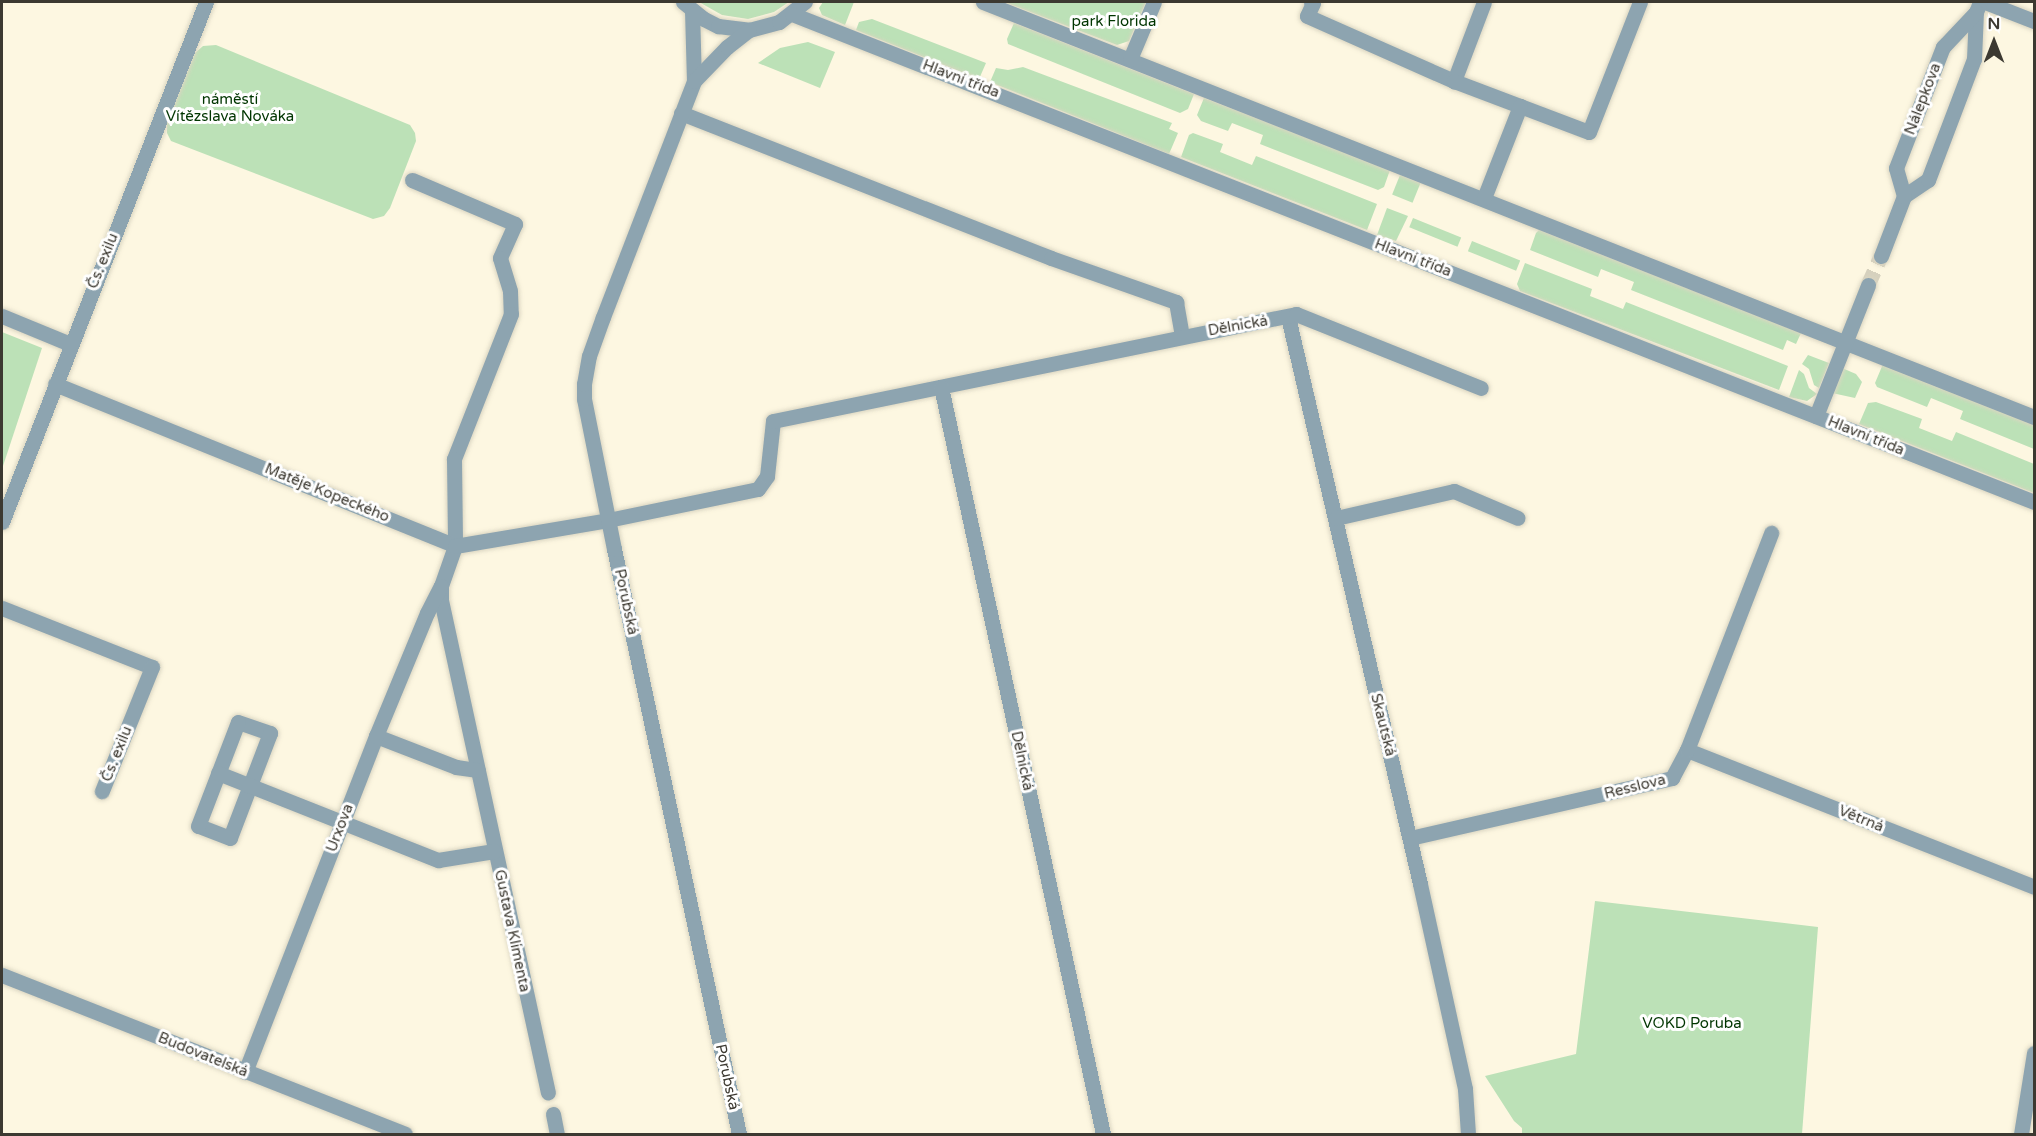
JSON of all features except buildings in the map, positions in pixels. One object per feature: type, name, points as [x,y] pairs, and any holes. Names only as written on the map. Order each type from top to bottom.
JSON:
[{"type":"street","name":"Čs. exilu","points":[[2,522],[206,2]]},
{"type":"street","points":[[688,6],[718,26],[749,30],[772,25],[792,14],[805,2]]},
{"type":"street","points":[[984,2],[2034,417]]},
{"type":"street","points":[[1130,59],[1154,2]]},
{"type":"street","points":[[1311,2],[1313,3],[1307,16],[1454,81],[1589,132],[1640,2]]},
{"type":"street","points":[[1454,81],[1484,2]]},
{"type":"street","points":[[1881,256],[1904,196],[1928,180],[1974,59],[1980,5],[2034,21]]},
{"type":"street","name":"Nálepkova","points":[[1904,196],[1896,168],[1943,47],[1980,5]]},
{"type":"street","name":"Porubská","points":[[688,6],[694,81]]},
{"type":"street","name":"Hlavní třída","points":[[792,14],[2034,502]]},
{"type":"street","name":"Porubská","points":[[739,1134],[584,399],[586,370],[603,317],[694,81],[727,47],[749,30]]},
{"type":"street","points":[[1484,198],[1521,106]]},
{"type":"street","points":[[681,113],[1051,258],[1176,302],[1182,336]]},
{"type":"street","name":"Gustava Klimenta","points":[[412,180],[515,224],[500,258],[510,291],[511,314],[454,459],[455,546],[441,586],[442,612],[548,1092]]},
{"type":"street","points":[[1816,416],[1868,285]]},
{"type":"street","points":[[1288,317],[1296,315],[1305,318],[1481,388]]},
{"type":"street","points":[[2,316],[70,344]]},
{"type":"street","name":"Dělnická","points":[[608,520],[758,489],[767,476],[773,421],[1182,336],[1288,317]]},
{"type":"street","name":"Skautská","points":[[1288,317],[1410,838],[1465,1089],[1468,1134]]},
{"type":"street","name":"Matěje Kopeckého","points":[[55,384],[455,546]]},
{"type":"street","name":"Dělnická","points":[[940,387],[1103,1134]]},
{"type":"street","points":[[1336,518],[1454,491],[1518,518]]},
{"type":"street","points":[[455,546],[608,520]]},
{"type":"street","name":"Resslova","points":[[1410,838],[1672,778],[1688,750],[1771,533]]},
{"type":"street","name":"Urxova","points":[[245,1072],[376,735],[427,613],[441,586]]},
{"type":"street","name":"Čs. exilu","points":[[2,608],[152,667],[102,791]]},
{"type":"street","points":[[238,722],[270,734],[250,786],[230,838],[198,826],[238,722]]},
{"type":"street","points":[[376,735],[456,767],[478,770]]},
{"type":"street","name":"Větrná","points":[[1688,750],[2034,887]]},
{"type":"street","points":[[218,773],[438,861],[494,851]]},
{"type":"street","name":"Budovatelská","points":[[2,975],[405,1134]]},
{"type":"street","points":[[2022,1134],[2034,1053]]},
{"type":"street","points":[[553,1114],[557,1134]]},
{"type":"green space","points":[[699,2],[789,2],[774,12],[748,19],[722,15]]},
{"type":"green space","points":[[823,2],[854,2],[845,25],[822,15],[819,8]]},
{"type":"green space","name":"park Florida","points":[[1004,2],[1146,2],[1129,41],[1117,45]]},
{"type":"green space","points":[[872,19],[986,63],[979,79],[856,30],[859,22]]},
{"type":"green space","points":[[1014,23],[1194,94],[1188,109],[1180,113],[1008,44],[1007,39]]},
{"type":"green space","points":[[808,42],[835,52],[820,88],[758,63],[780,48]]},
{"type":"green space","name":"náměstí Vítězslava Nováka","points":[[216,45],[410,125],[415,133],[416,141],[390,208],[384,216],[373,219],[171,141],[167,133],[167,123],[195,53],[203,46]]},
{"type":"green space","points":[[1023,67],[1172,123],[1169,129],[1178,133],[1169,154],[990,82],[996,68],[1008,70]]},
{"type":"green space","points":[[1204,98],[1390,170],[1384,187],[1378,190],[1260,144],[1263,135],[1232,123],[1228,131],[1201,121],[1197,115]]},
{"type":"green space","points":[[1193,133],[1223,144],[1220,152],[1252,165],[1256,156],[1377,204],[1367,230],[1181,157],[1189,135]]},
{"type":"green space","points":[[1400,175],[1420,183],[1413,203],[1392,194]]},
{"type":"green space","points":[[1387,208],[1408,216],[1396,241],[1377,235]]},
{"type":"green space","points":[[1413,218],[1461,237],[1457,247],[1409,227]]},
{"type":"green space","points":[[1539,230],[1801,333],[1796,344],[1787,340],[1783,350],[1631,290],[1634,282],[1601,269],[1598,277],[1530,250]]},
{"type":"green space","points":[[1472,241],[1520,260],[1516,271],[1468,251]]},
{"type":"green space","points":[[1525,263],[1592,289],[1590,296],[1623,309],[1626,302],[1788,366],[1779,390],[1520,291],[1517,284]]},
{"type":"green space","points":[[2,332],[42,348],[2,469]]},
{"type":"green space","points":[[1808,355],[1829,363],[1819,388],[1814,385],[1809,369],[1802,364]]},
{"type":"green space","points":[[1883,364],[2034,424],[2034,449],[1960,419],[1963,411],[1931,398],[1927,407],[1877,387],[1875,383]]},
{"type":"green space","points":[[1842,368],[1856,374],[1862,382],[1855,398],[1832,393]]},
{"type":"green space","points":[[1799,370],[1804,374],[1809,388],[1817,394],[1807,401],[1789,397]]},
{"type":"green space","points":[[1876,402],[1922,419],[1919,428],[1952,441],[1956,432],[2034,464],[2034,493],[1859,424],[1868,403]]},
{"type":"green space","name":"VOKD Poruba","points":[[1595,901],[1818,927],[1802,1134],[1522,1134],[1522,1128],[1514,1121],[1485,1076],[1576,1054]]},
{"type":"tunnel","points":[[1868,285],[1881,256]]}]
